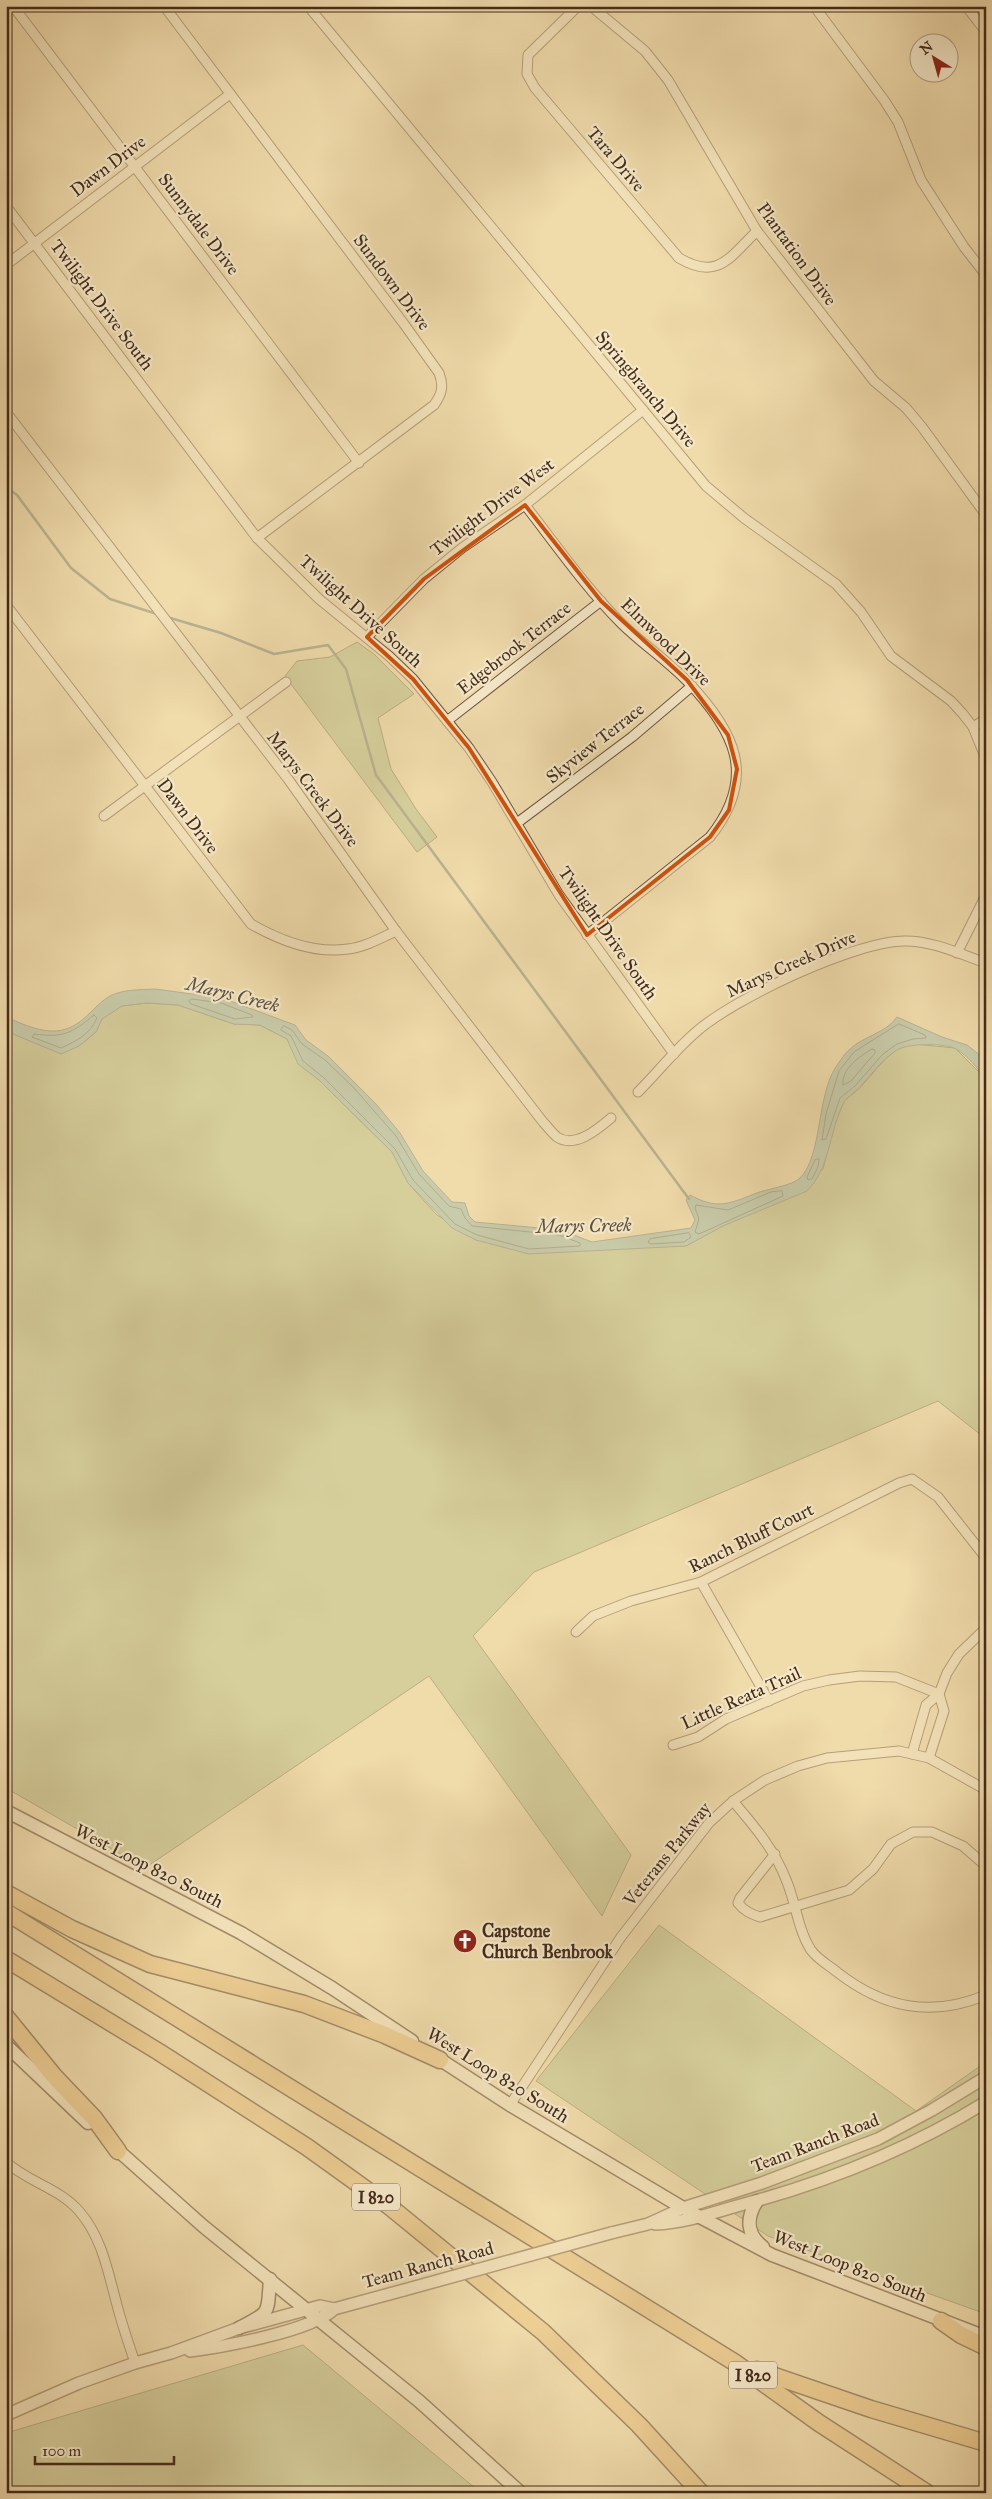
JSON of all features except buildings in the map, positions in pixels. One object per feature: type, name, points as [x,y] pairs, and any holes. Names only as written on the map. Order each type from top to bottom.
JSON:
[{"type":"highway","points":[[6,1893],[72,1929],[150,1964],[304,2004],[385,2035],[440,2060]]},
{"type":"highway","name":"I 820","points":[[6,1912],[734,2362],[819,2423],[927,2493]]},
{"type":"highway","name":"I 820","points":[[6,1959],[159,2052],[307,2147],[377,2197],[543,2332],[639,2425],[701,2493]]},
{"type":"highway","points":[[6,2017],[54,2076],[94,2118],[118,2151]]},
{"type":"highway","points":[[941,2321],[961,2335],[986,2347]]},
{"type":"highway","points":[[734,2362],[871,2409],[986,2443]]},
{"type":"main road","name":"West Loop 820 South","points":[[6,1811],[242,1933],[332,1988],[510,2104],[698,2217],[772,2255],[941,2321],[986,2336]]},
{"type":"main road","points":[[6,2045],[118,2151],[203,2226],[452,2429],[521,2493]]},
{"type":"main road","points":[[757,2201],[748,2217],[750,2233],[754,2240],[772,2255]]},
{"type":"main road","points":[[238,2328],[265,2314],[269,2307],[270,2279]]},
{"type":"street","name":"Sunnydale Drive","points":[[13,6],[359,463]]},
{"type":"street","name":"Sundown Drive","points":[[164,6],[439,373],[442,390],[434,405],[257,538]]},
{"type":"street","name":"Springbranch Drive","points":[[308,6],[706,486],[744,518],[836,584],[861,612],[891,656],[951,701],[973,727],[986,759]]},
{"type":"street","name":"Tara Drive","points":[[578,6],[528,55],[527,74],[535,88],[679,258],[696,268],[716,267],[721,265],[757,231]]},
{"type":"street","name":"Plantation Drive","points":[[591,6],[645,51],[668,80],[757,231],[874,381],[906,408],[922,427],[986,515]]},
{"type":"street","points":[[814,6],[884,100],[898,122],[921,180],[964,248],[986,275]]},
{"type":"street","points":[[966,6],[986,32]]},
{"type":"street","name":"Dawn Drive","points":[[6,265],[230,94]]},
{"type":"street","name":"Twilight Drive South","points":[[6,206],[257,538],[319,599],[366,637],[413,679],[447,720],[474,755],[517,823],[558,895],[674,1054]]},
{"type":"street","name":"Twilight Drive West","points":[[366,637],[424,579],[462,548],[525,505],[642,410]]},
{"type":"street","name":"Marys Creek Drive","points":[[6,412],[238,717],[288,779],[396,931],[527,1103],[558,1138],[568,1141],[584,1138],[611,1118]]},
{"type":"street","name":"Elmwood Drive","points":[[525,505],[601,601],[622,624],[692,686],[728,734],[734,749],[736,778],[733,799],[729,810],[710,837],[587,935]]},
{"type":"street","name":"Edgebrook Terrace","points":[[447,720],[601,601]]},
{"type":"street","name":"Dawn Drive","points":[[6,605],[242,915],[251,924],[267,934],[314,948],[333,950],[349,949],[396,931]]},
{"type":"street","points":[[104,816],[286,682]]},
{"type":"street","name":"Skyview Terrace","points":[[517,823],[632,737],[692,686]]},
{"type":"street","points":[[973,727],[986,719]]},
{"type":"street","points":[[957,953],[986,895]]},
{"type":"street","name":"Marys Creek Drive","points":[[638,1092],[696,1031],[739,1003],[852,950],[885,942],[907,941],[930,944],[986,963]]},
{"type":"street","name":"Ranch Bluff Court","points":[[576,1632],[593,1616],[611,1607],[702,1582],[899,1483],[912,1479],[938,1497],[986,1558]]},
{"type":"street","points":[[702,1582],[769,1701]]},
{"type":"street","points":[[912,1754],[926,1705],[939,1694],[954,1660],[986,1628]]},
{"type":"street","name":"Little Reata Trail","points":[[673,1745],[698,1737],[726,1719],[803,1686],[860,1676],[896,1677],[939,1694]]},
{"type":"street","points":[[929,1758],[944,1711],[939,1694]]},
{"type":"street","name":"Veterans Parkway","points":[[510,2104],[621,1937],[709,1823],[733,1801],[765,1780],[798,1766],[820,1760],[899,1751],[929,1758],[986,1790]]},
{"type":"street","points":[[733,1801],[762,1834],[775,1854],[788,1883],[794,1908],[812,1951],[848,1981],[883,1999],[904,2006],[952,2007],[986,1996]]},
{"type":"street","points":[[775,1854],[738,1903],[748,1912],[760,1917],[849,1890],[873,1869],[891,1844],[914,1832],[932,1832],[963,1846],[986,1866]]},
{"type":"street","name":"Team Ranch Road","points":[[6,2415],[45,2397],[135,2363],[171,2353],[238,2328],[320,2306],[334,2309],[648,2224],[683,2208],[762,2183],[860,2145],[932,2110],[986,2077]]},
{"type":"street","name":"Team Ranch Road","points":[[648,2224],[673,2223],[757,2201],[867,2164],[954,2122],[986,2102]]},
{"type":"street","points":[[860,2145],[867,2164]]},
{"type":"street","points":[[6,2162],[26,2177],[68,2201],[79,2211],[90,2228],[103,2255],[135,2363]]},
{"type":"street","name":"Team Ranch Road","points":[[171,2353],[242,2343],[318,2320],[326,2317],[334,2309]]},
{"type":"highlighted area","points":[[525,505],[601,601],[687,680],[728,735],[737,769],[729,810],[710,837],[587,935],[469,748],[413,679],[367,637],[424,579]]},
{"type":"green space","points":[[357,642],[374,654],[414,694],[378,718],[391,769],[416,809],[437,837],[417,852],[285,676],[297,661],[330,657]]},
{"type":"green space","points":[[147,1003],[178,1005],[234,1024],[260,1025],[287,1039],[299,1064],[319,1080],[392,1152],[408,1183],[437,1215],[476,1240],[686,1246],[823,1169],[834,1126],[844,1101],[859,1089],[886,1058],[898,1049],[914,1044],[955,1048],[986,1079],[986,1439],[938,1401],[534,1572],[473,1636],[631,1855],[602,1916],[429,1676],[145,1868],[6,1788],[6,1031],[61,1053],[79,1046],[96,1032],[102,1019],[121,1006]]},
{"type":"green space","points":[[659,1925],[916,2111],[986,2062],[986,2314],[768,2236],[536,2081]]},
{"type":"green space","points":[[303,2345],[481,2493],[6,2493],[6,2433]]},
{"type":"water","points":[[155,989],[222,998],[295,1025],[306,1040],[328,1056],[376,1104],[400,1133],[423,1171],[452,1202],[465,1203],[469,1216],[475,1222],[561,1230],[592,1242],[691,1228],[695,1220],[686,1200],[690,1195],[707,1202],[722,1204],[796,1181],[807,1168],[812,1156],[825,1093],[836,1067],[850,1049],[887,1027],[897,1017],[942,1037],[967,1045],[986,1060],[986,1079],[972,1062],[951,1047],[926,1045],[902,1048],[892,1053],[883,1061],[843,1104],[825,1161],[815,1182],[807,1191],[723,1226],[686,1246],[529,1254],[476,1240],[452,1228],[408,1183],[392,1152],[319,1080],[298,1064],[287,1039],[260,1025],[234,1024],[178,1005],[147,1003],[122,1006],[102,1019],[96,1032],[79,1046],[61,1054],[6,1031],[6,1017],[22,1024],[48,1031],[65,1029],[78,1023],[110,996],[126,991]]},
{"type":"waterway","points":[[6,487],[17,495],[71,568],[110,599],[157,614]]},
{"type":"waterway","points":[[167,617],[221,633],[274,654],[328,645],[346,669],[376,775],[689,1199]]},
{"type":"place","name":"Capstone Church Benbrook","points":[[465,1941]]},
{"type":"water label","name":"Marys Creek","points":[[233,994]]},
{"type":"water label","name":"Marys Creek","points":[[584,1225]]}]
